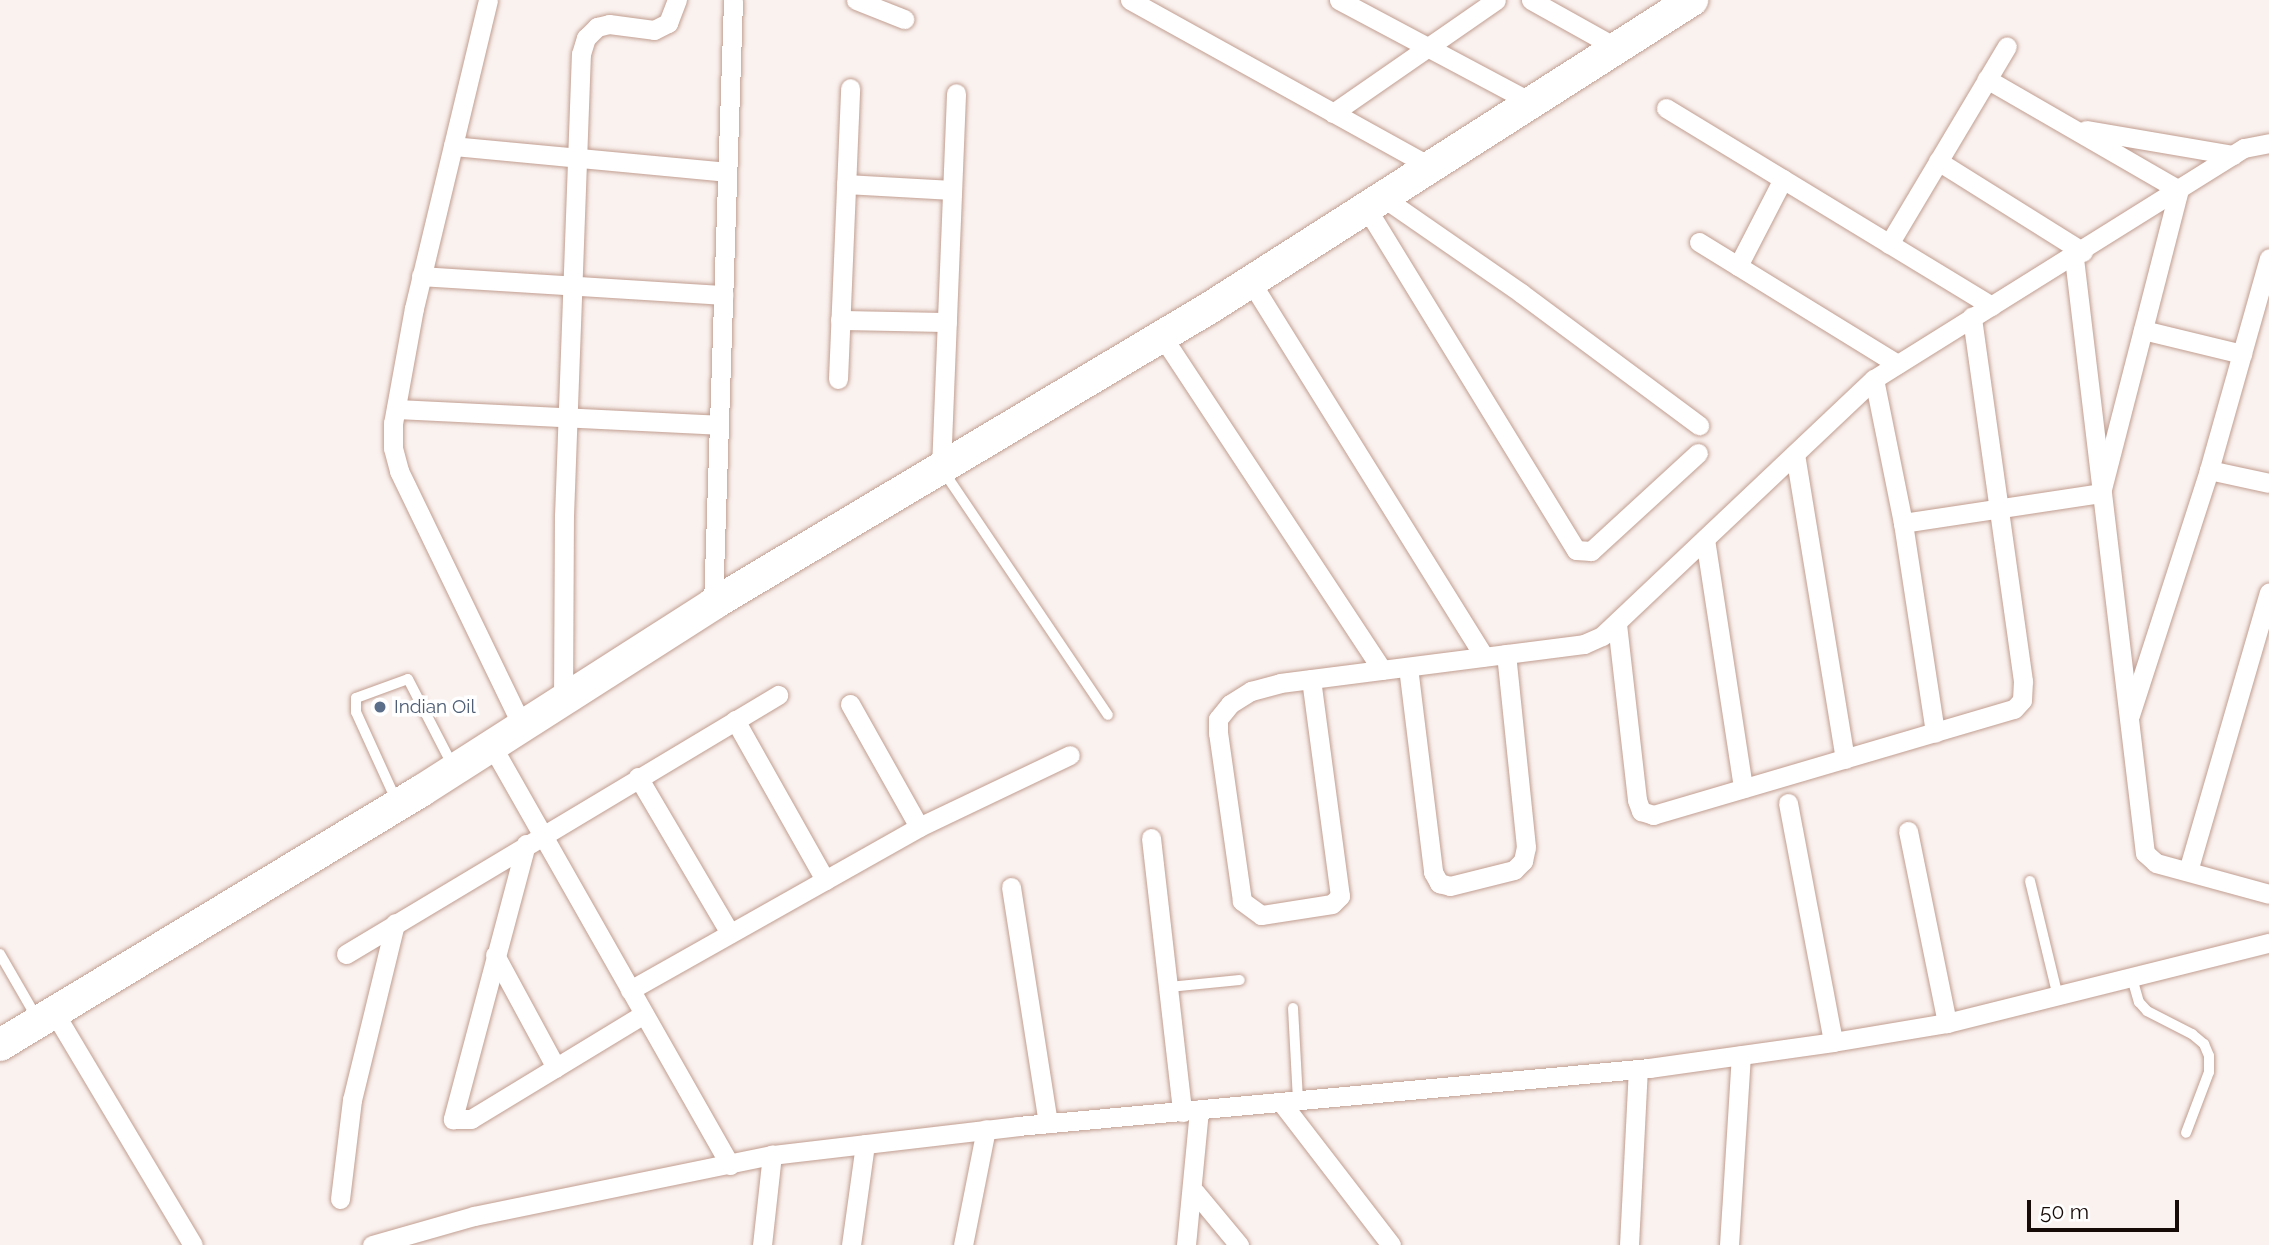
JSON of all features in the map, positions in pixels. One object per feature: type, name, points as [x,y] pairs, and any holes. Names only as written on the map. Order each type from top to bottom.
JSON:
[{"type":"main road","points":[[0,1045],[398,805],[713,604],[1251,282],[1692,0]]},
{"type":"street","points":[[488,0],[421,276],[396,409],[393,448],[399,471],[522,726]]},
{"type":"street","points":[[563,701],[567,417],[581,54],[586,37],[609,24],[654,30],[668,23],[677,0]]},
{"type":"street","points":[[713,604],[733,0]]},
{"type":"street","points":[[856,0],[904,19]]},
{"type":"street","points":[[1130,0],[1433,168]]},
{"type":"street","points":[[1339,0],[1533,103]]},
{"type":"street","points":[[1334,113],[1496,0]]},
{"type":"street","points":[[1531,0],[1617,48]]},
{"type":"street","points":[[1889,244],[2007,46]]},
{"type":"street","points":[[1987,79],[2179,190]]},
{"type":"street","points":[[838,379],[850,88]]},
{"type":"street","points":[[941,468],[956,93]]},
{"type":"street","points":[[1666,108],[1992,306]]},
{"type":"street","points":[[2071,128],[2233,155]]},
{"type":"street","points":[[1311,679],[1340,895],[1332,904],[1261,915],[1242,901],[1218,719],[1230,704],[1251,691],[1311,679],[1584,644],[1617,624],[1874,379],[1972,317],[2079,255],[2253,143],[2269,143]]},
{"type":"street","points":[[453,146],[727,172]]},
{"type":"street","points":[[1938,161],[2079,255]]},
{"type":"street","points":[[1738,266],[1783,179]]},
{"type":"street","points":[[846,184],[953,190]]},
{"type":"street","points":[[2101,493],[2179,190]]},
{"type":"street","points":[[1375,204],[1521,293],[1699,425]]},
{"type":"street","points":[[1375,204],[1576,550],[1591,551],[1698,453]]},
{"type":"street","points":[[1699,242],[1897,364]]},
{"type":"street","points":[[2079,255],[2101,493],[2145,853],[2156,863],[2269,894]]},
{"type":"street","points":[[2127,723],[2209,470],[2269,258]]},
{"type":"street","points":[[421,276],[572,288],[723,295]]},
{"type":"street","points":[[1251,282],[1484,657]]},
{"type":"street","points":[[1617,624],[1642,811],[1653,815],[2014,709],[2022,700],[1972,317]]},
{"type":"street","points":[[840,320],[947,322]]},
{"type":"street","points":[[2143,330],[2242,354]]},
{"type":"street","points":[[1162,336],[1382,670]]},
{"type":"street","points":[[1874,379],[1903,523],[1935,733]]},
{"type":"street","points":[[396,409],[719,425]]},
{"type":"street","points":[[1795,454],[1845,759]]},
{"type":"street","points":[[2209,470],[2269,484]]},
{"type":"street","points":[[1903,523],[2101,493]]},
{"type":"street","points":[[1705,539],[1743,788]]},
{"type":"street","points":[[2188,872],[2269,593]]},
{"type":"street","points":[[1408,667],[1433,872],[1439,883],[1450,886],[1514,870],[1523,861],[1526,847],[1506,654]]},
{"type":"street","points":[[346,954],[778,695]]},
{"type":"street","points":[[850,704],[919,827]]},
{"type":"street","points":[[735,720],[825,880]]},
{"type":"street","points":[[492,746],[534,839],[630,990],[730,1165]]},
{"type":"street","points":[[630,990],[919,827],[1070,755]]},
{"type":"street","points":[[638,777],[730,933]]},
{"type":"street","points":[[1788,803],[1833,1042]]},
{"type":"street","points":[[1908,831],[1947,1023]]},
{"type":"street","points":[[1151,838],[1169,988],[1190,1111],[1195,1192],[1186,1245]]},
{"type":"street","points":[[534,839],[495,956],[453,1119],[471,1119],[644,1014]]},
{"type":"street","points":[[1011,887],[1048,1123]]},
{"type":"street","points":[[340,1199],[352,1100],[395,923]]},
{"type":"street","points":[[372,1245],[463,1218],[772,1155],[986,1129],[1638,1069],[1833,1042],[1947,1023],[2269,943]]},
{"type":"street","points":[[495,956],[556,1068]]},
{"type":"street","points":[[46,1017],[192,1245]]},
{"type":"street","points":[[1729,1245],[1741,1055]]},
{"type":"street","points":[[1629,1245],[1638,1069]]},
{"type":"street","points":[[1289,1101],[1391,1245]]},
{"type":"street","points":[[962,1245],[986,1129]]},
{"type":"street","points":[[850,1245],[864,1144]]},
{"type":"street","points":[[762,1245],[772,1155]]},
{"type":"street","points":[[1195,1192],[1238,1245]]},
{"type":"lane","points":[[941,468],[1108,715]]},
{"type":"lane","points":[[398,805],[356,712],[356,698],[408,678],[455,769]]},
{"type":"lane","points":[[2030,881],[2058,997]]},
{"type":"lane","points":[[0,954],[46,1017]]},
{"type":"lane","points":[[2132,978],[2139,1002],[2147,1011],[2192,1034],[2204,1044],[2209,1056],[2209,1072],[2186,1133]]},
{"type":"lane","points":[[1169,988],[1240,980]]},
{"type":"lane","points":[[1289,1101],[1293,1008]]},
{"type":"place","name":"Indian Oil","points":[[380,707]]}]
